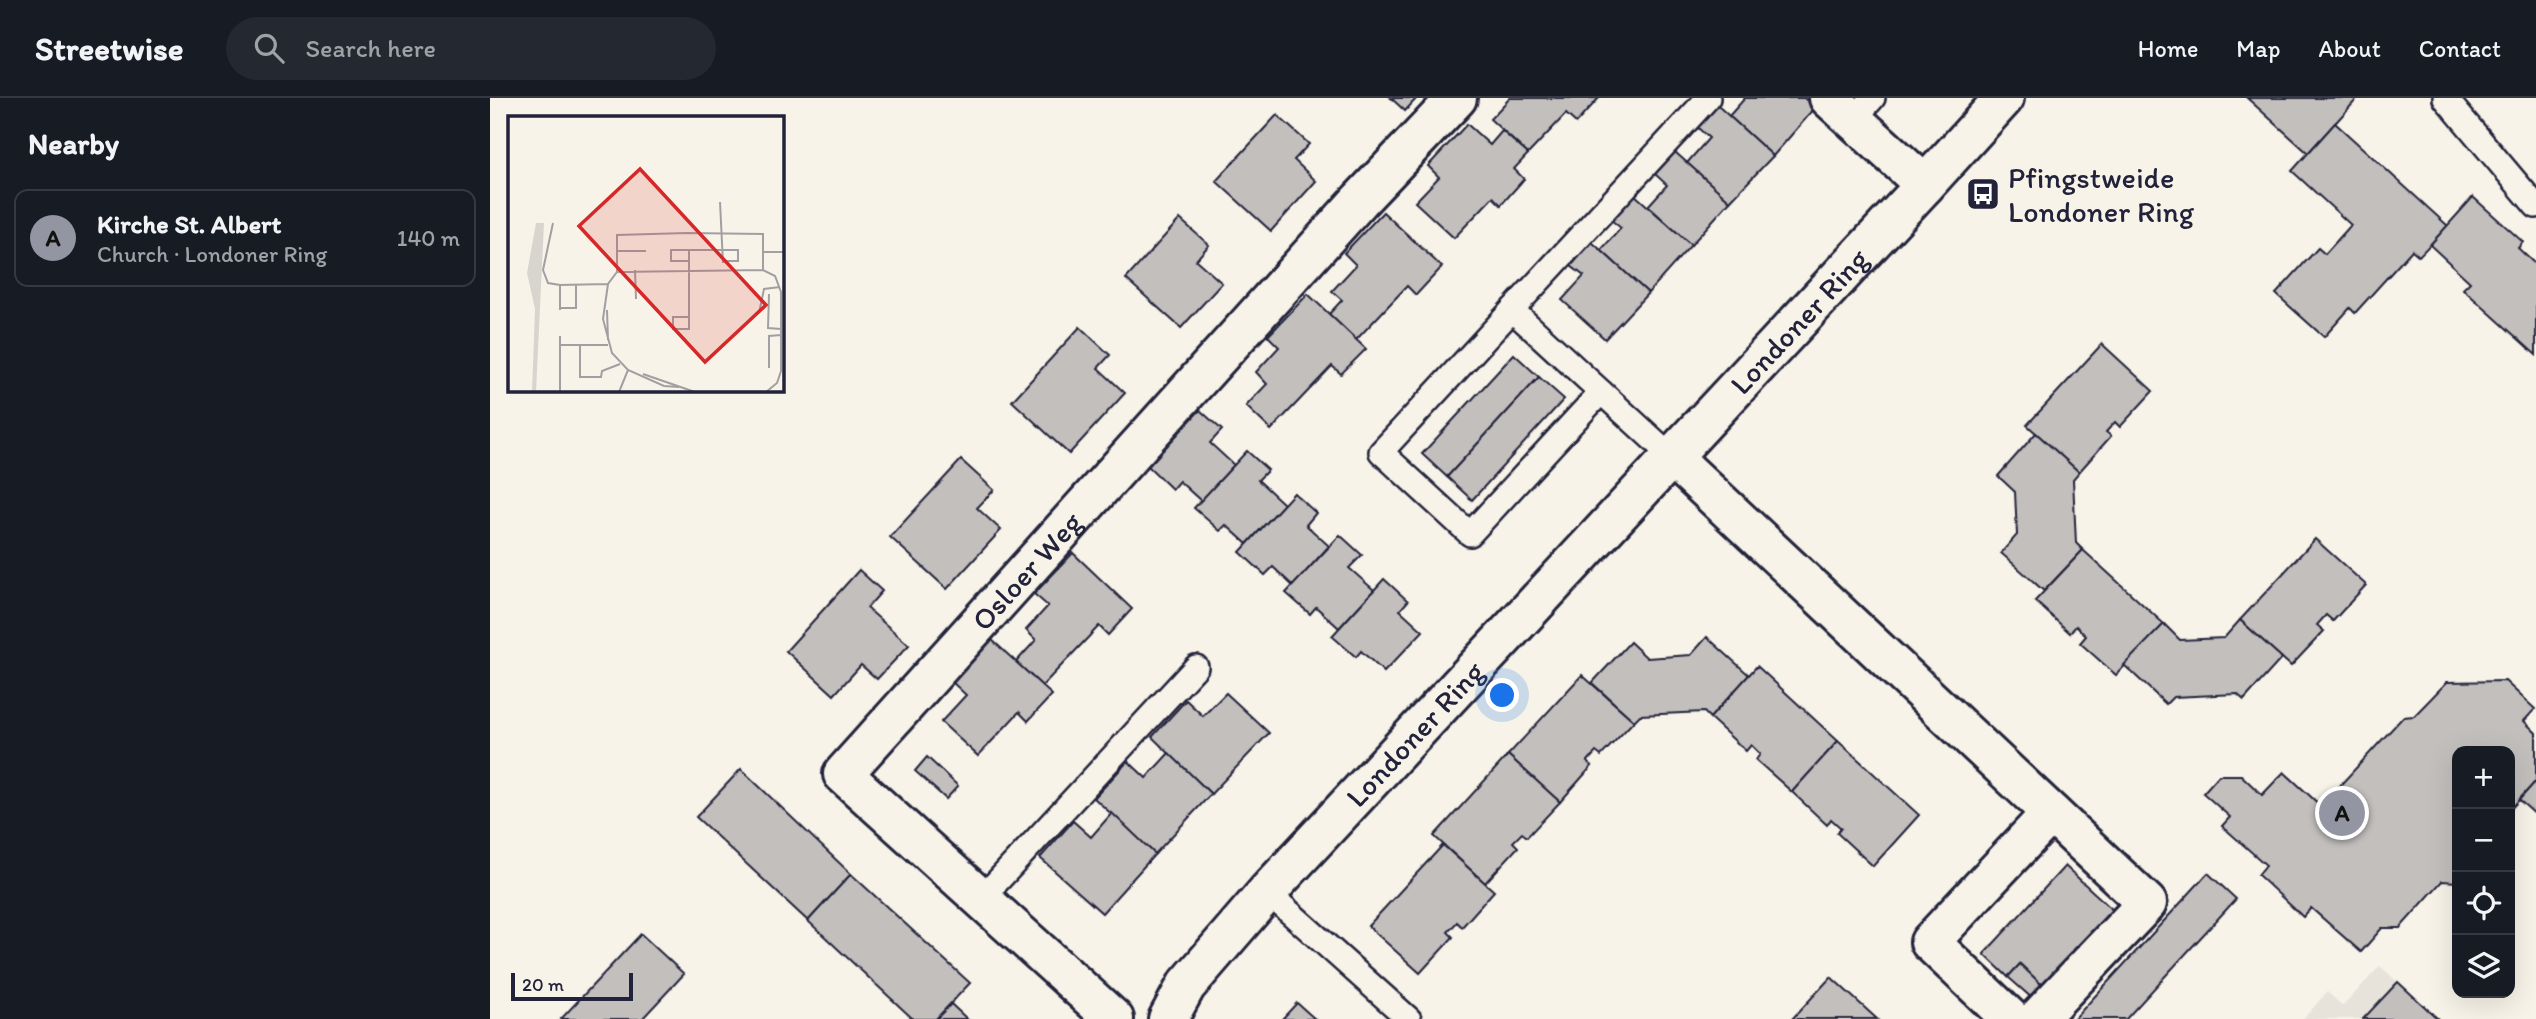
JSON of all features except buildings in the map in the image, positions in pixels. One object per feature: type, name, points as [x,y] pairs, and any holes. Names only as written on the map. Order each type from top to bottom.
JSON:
[{"type":"street","name":"Osloer Weg","points":[[1114,1019],[843,774],[1360,200],[1457,98]]},
{"type":"street","name":"Londoner Ring","points":[[1168,1019],[1186,986],[1267,892],[2004,98]]},
{"type":"street","points":[[1852,105],[1925,185]]},
{"type":"street","points":[[1672,457],[2147,903],[2038,1019]]},
{"type":"street","points":[[2011,1019],[1930,942],[2051,813]]},
{"type":"lane","points":[[1601,392],[1470,534],[1381,452],[1708,98]]},
{"type":"lane","points":[[2445,98],[2536,206]]},
{"type":"lane","points":[[1512,310],[1672,457]]},
{"type":"lane","points":[[981,899],[1196,667]]},
{"type":"lane","points":[[1267,892],[1409,1019]]},
{"type":"shaded area","points":[[2380,966],[2438,1019],[2303,1019],[2327,992],[2343,1006]]},
{"type":"place","name":"Pfingstweide Londoner Ring","points":[[1983,194]]},
{"type":"place","name":"Kirche St. Albert","points":[[2342,813]]}]
